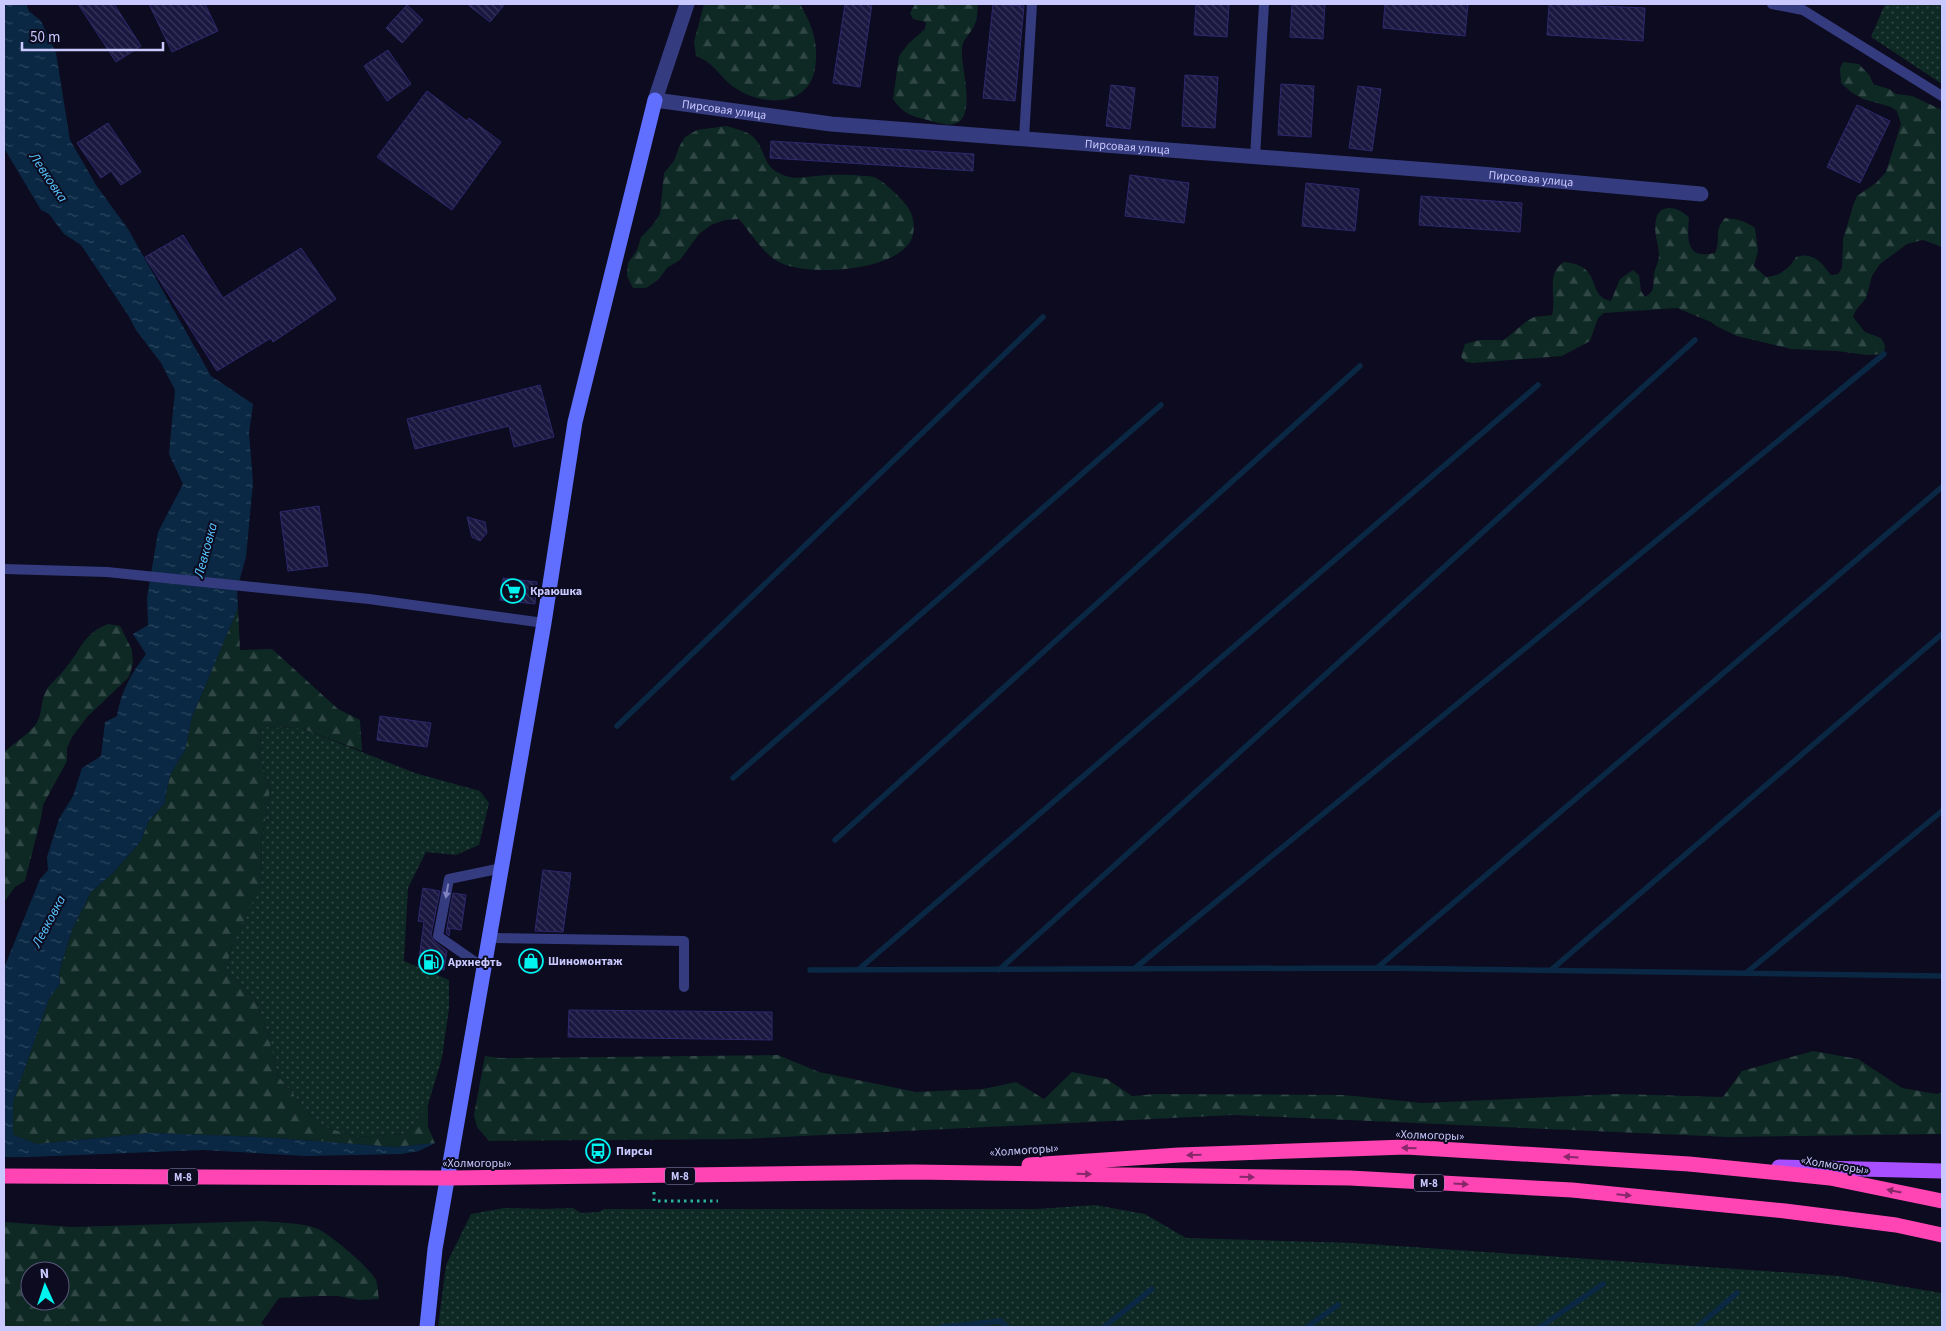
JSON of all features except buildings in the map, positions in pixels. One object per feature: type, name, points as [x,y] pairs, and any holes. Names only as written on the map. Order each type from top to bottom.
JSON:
[{"type":"highway","name":"«Холмогоры»","points":[[913,1172],[1179,1155],[1406,1148],[1690,1164],[1830,1178],[1942,1201]]},
{"type":"highway","name":"«Холмогоры»","points":[[4,1176],[448,1178],[913,1172],[1350,1178],[1572,1190],[1785,1211],[1896,1225],[1942,1235]]},
{"type":"main road","points":[[1690,1164],[1942,1171]]},
{"type":"street","points":[[427,1327],[435,1249],[544,623],[575,422],[655,100],[687,4]]},
{"type":"street","name":"Пирсовая улица","points":[[655,100],[831,124],[1482,174],[1701,194]]},
{"type":"lane","points":[[1024,138],[1032,4]]},
{"type":"lane","points":[[1255,157],[1264,4]]},
{"type":"lane","points":[[1772,4],[1803,10],[1942,96]]},
{"type":"lane","points":[[4,569],[108,572],[369,599],[544,623]]},
{"type":"lane","points":[[484,968],[438,936],[449,879],[502,868]]},
{"type":"lane","points":[[490,938],[684,941],[684,987]]},
{"type":"green space","points":[[704,4],[800,4],[809,20],[816,46],[816,63],[809,85],[800,93],[790,98],[766,100],[741,92],[731,85],[712,66],[696,56],[694,42]]},
{"type":"green space","points":[[915,4],[978,4],[977,18],[962,46],[967,102],[965,112],[961,120],[954,124],[941,123],[913,116],[900,108],[893,99],[899,56],[908,44],[925,29],[926,22],[913,19],[910,13]]},
{"type":"green space","points":[[1885,4],[1942,4],[1942,84],[1871,37]]},
{"type":"green space","points":[[1843,62],[1859,64],[1870,76],[1873,84],[1889,89],[1896,94],[1912,96],[1942,110],[1942,247],[1923,240],[1907,244],[1880,264],[1872,276],[1866,298],[1853,317],[1865,332],[1881,338],[1885,345],[1884,354],[1867,355],[1837,351],[1791,349],[1737,336],[1711,322],[1677,308],[1604,313],[1598,318],[1590,341],[1562,356],[1473,363],[1466,362],[1461,357],[1465,344],[1480,340],[1504,340],[1534,317],[1552,315],[1553,279],[1558,267],[1564,262],[1585,269],[1590,275],[1598,293],[1603,298],[1611,301],[1620,279],[1633,270],[1639,275],[1641,291],[1645,297],[1648,295],[1653,288],[1654,274],[1659,258],[1655,229],[1656,220],[1658,214],[1665,209],[1675,209],[1689,218],[1688,233],[1690,246],[1698,253],[1715,253],[1721,223],[1725,218],[1733,219],[1745,222],[1755,228],[1758,251],[1754,266],[1766,277],[1784,271],[1796,257],[1802,256],[1816,259],[1831,275],[1838,274],[1842,268],[1843,239],[1854,203],[1857,196],[1876,183],[1886,172],[1901,124],[1897,111],[1891,107],[1863,99],[1841,83],[1840,69]]},
{"type":"green space","points":[[726,126],[750,134],[759,145],[772,168],[787,177],[850,175],[871,176],[880,180],[897,195],[911,212],[914,230],[906,247],[893,257],[874,264],[830,270],[809,269],[777,261],[761,247],[739,219],[725,220],[711,225],[699,234],[680,260],[667,268],[658,280],[646,288],[633,288],[627,276],[628,263],[637,250],[641,237],[660,214],[664,173],[674,161],[685,137],[697,130]]},
{"type":"green space","points":[[238,608],[240,650],[272,649],[338,709],[360,720],[362,751],[301,728],[262,727],[259,754],[270,788],[262,840],[261,885],[233,943],[226,969],[255,999],[268,1034],[278,1076],[319,1125],[357,1137],[406,1134],[428,1105],[428,1127],[435,1143],[395,1147],[262,1137],[150,1133],[37,1144],[13,1135],[13,1102],[49,999],[60,984],[59,972],[72,930],[91,892],[113,873],[141,841],[148,822],[164,804],[170,775],[185,750],[192,717]]},
{"type":"green space","points":[[108,624],[120,626],[132,650],[133,663],[129,677],[87,717],[72,737],[67,748],[67,761],[43,805],[25,881],[15,887],[4,902],[4,752],[36,724],[40,716],[44,695],[48,688],[70,663],[87,638],[99,628]]},
{"type":"green space","points":[[262,727],[301,728],[415,773],[480,791],[489,803],[479,845],[456,855],[426,852],[408,888],[404,961],[449,980],[449,1008],[442,1058],[428,1105],[406,1134],[357,1137],[319,1125],[278,1076],[268,1034],[255,999],[226,969],[233,943],[261,884],[262,840],[270,788],[259,754]]},
{"type":"green space","points":[[1813,1051],[1858,1059],[1902,1088],[1937,1094],[1942,1092],[1942,1134],[1729,1137],[1234,1115],[744,1139],[489,1141],[477,1127],[474,1115],[485,1056],[500,1058],[778,1055],[819,1072],[916,1092],[983,1089],[1016,1082],[1044,1099],[1072,1072],[1107,1079],[1132,1096],[1156,1094],[1344,1095],[1423,1103],[1618,1094],[1723,1097],[1742,1071]]},
{"type":"green space","points":[[1095,1205],[1145,1214],[1186,1238],[1353,1243],[1840,1276],[1942,1293],[1942,1327],[438,1327],[446,1265],[471,1214],[504,1208],[573,1208],[581,1213],[599,1212],[604,1209],[1037,1209]]},
{"type":"green space","points":[[261,1221],[304,1225],[324,1232],[350,1252],[376,1280],[379,1299],[359,1300],[338,1296],[279,1298],[261,1323],[266,1327],[4,1327],[4,1222],[73,1227]]},
{"type":"water","name":"Левковка","points":[[4,4],[26,4],[29,11],[41,21],[56,53],[70,140],[96,185],[128,229],[211,376],[253,404],[249,433],[253,483],[246,557],[237,589],[238,608],[192,717],[185,750],[170,775],[164,804],[148,822],[141,841],[113,873],[91,892],[72,930],[59,972],[60,984],[49,999],[13,1102],[13,1135],[37,1144],[150,1133],[262,1137],[395,1147],[435,1143],[419,1151],[401,1154],[305,1156],[203,1150],[4,1158],[4,968],[40,879],[48,870],[47,857],[59,819],[73,796],[82,768],[101,756],[105,722],[117,716],[127,683],[146,654],[133,634],[148,625],[147,598],[158,532],[183,484],[169,454],[175,390],[161,363],[136,330],[81,245],[64,234],[49,214],[41,210],[4,148]]},
{"type":"pier","points":[[4,1157],[42,1157],[42,1159],[4,1160]]},
{"type":"waterway","points":[[617,726],[1043,317]]},
{"type":"waterway","points":[[999,970],[1695,340]]},
{"type":"waterway","points":[[1134,969],[1884,354]]},
{"type":"waterway","points":[[835,840],[1360,366]]},
{"type":"waterway","points":[[858,970],[1538,385]]},
{"type":"waterway","points":[[733,778],[1161,405]]},
{"type":"waterway","points":[[1377,968],[1942,487]]},
{"type":"waterway","points":[[1551,970],[1942,634]]},
{"type":"waterway","points":[[1746,973],[1942,811]]},
{"type":"waterway","points":[[810,970],[1377,968],[1942,976]]},
{"type":"waterway","points":[[1540,1327],[1603,1284]]},
{"type":"waterway","points":[[1104,1327],[1152,1289]]},
{"type":"waterway","points":[[1697,1327],[1737,1293]]},
{"type":"waterway","points":[[1307,1327],[1338,1305]]},
{"type":"waterway","points":[[941,1327],[1001,1321],[1007,1327]]},
{"type":"place","name":"Краюшка","points":[[513,591]]},
{"type":"place","name":"Шиномонтаж","points":[[531,961]]},
{"type":"place","name":"Архнефть","points":[[431,962]]},
{"type":"place","name":"Пирсы","points":[[598,1151]]}]
